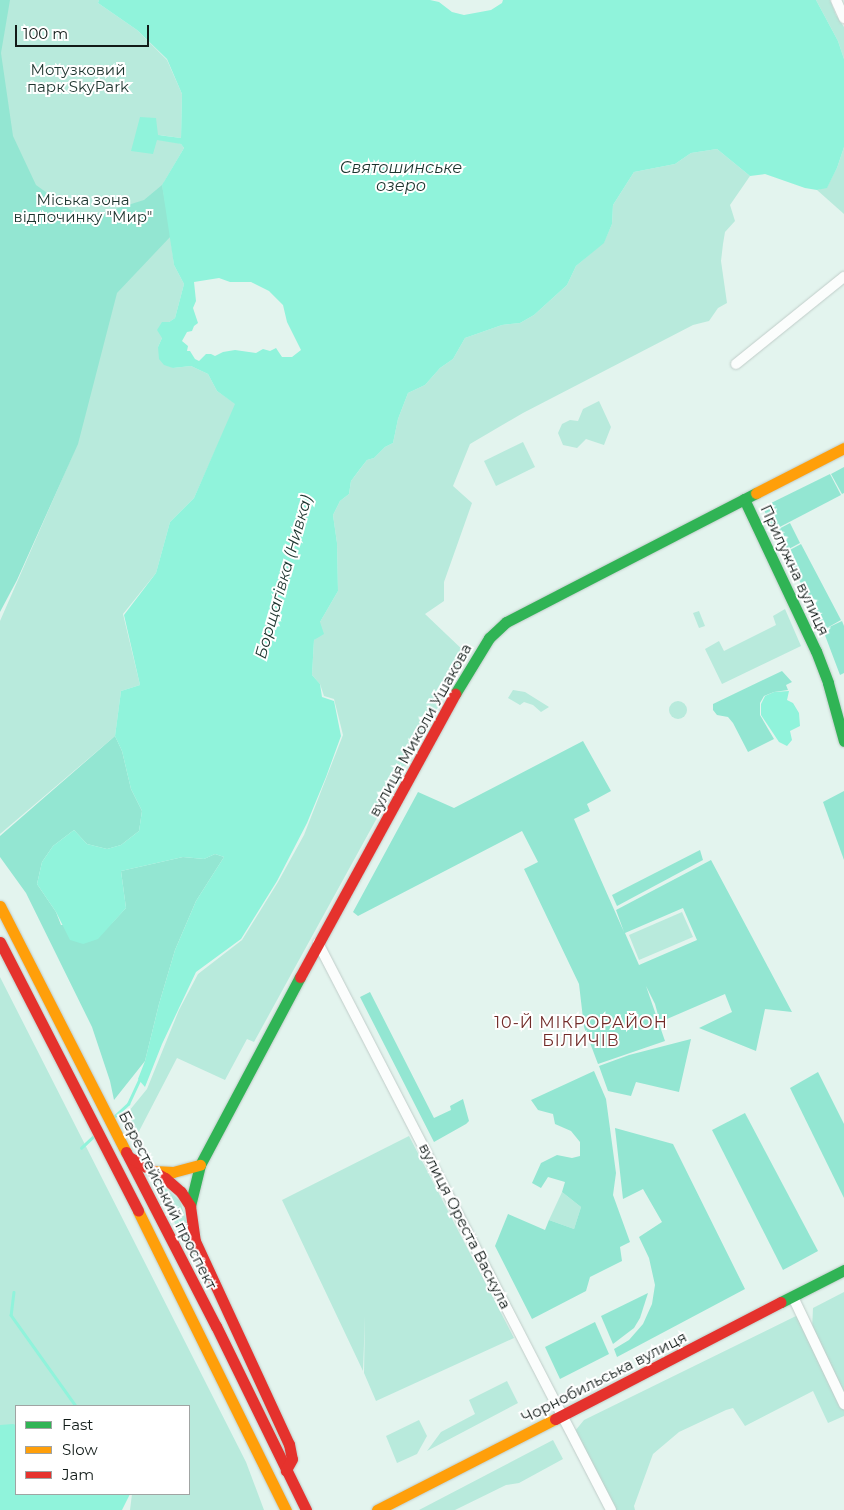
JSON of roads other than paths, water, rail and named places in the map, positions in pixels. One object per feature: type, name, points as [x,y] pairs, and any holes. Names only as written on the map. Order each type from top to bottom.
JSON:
[{"type":"main road","name":"вулиця Миколи Ушакова","points":[[190,1206],[200,1165],[318,943],[446,709],[489,638],[506,622],[844,448]]},
{"type":"main road","name":"Прилужна вулиця","points":[[744,499],[816,651],[828,683],[844,741]]},
{"type":"main road","name":"Берестейський проспект","points":[[0,906],[216,1326],[305,1510]]},
{"type":"main road","name":"Берестейський проспект","points":[[0,942],[154,1241],[286,1510]]},
{"type":"main road","points":[[127,1156],[165,1178],[181,1192],[190,1206],[195,1240],[289,1444],[292,1459],[286,1470]]},
{"type":"main road","points":[[150,1171],[173,1172],[200,1165]]},
{"type":"main road","name":"Чорнобильська вулиця","points":[[377,1510],[844,1270]]},
{"type":"street","points":[[836,0],[844,18]]},
{"type":"street","points":[[736,364],[844,277]]},
{"type":"street","name":"вулиця Ореста Васкула","points":[[318,943],[611,1510]]},
{"type":"street","points":[[792,1297],[844,1404]]},
{"type":"water","name":"Святошинське озеро","points":[[99,0],[430,0],[439,2],[452,12],[464,15],[491,10],[502,3],[503,0],[816,0],[838,41],[844,59],[844,147],[837,168],[827,188],[817,190],[805,188],[765,174],[750,176],[717,149],[691,153],[675,164],[634,172],[613,205],[612,224],[604,243],[576,266],[567,285],[534,315],[520,323],[502,325],[465,338],[453,359],[440,368],[425,385],[408,393],[398,419],[393,443],[385,447],[374,458],[367,460],[351,481],[349,494],[340,501],[333,515],[337,543],[338,591],[320,622],[324,634],[314,640],[312,675],[320,684],[322,697],[334,701],[341,736],[326,777],[307,823],[277,881],[241,939],[196,972],[162,1044],[145,1087],[138,1079],[145,1061],[175,950],[196,901],[224,857],[215,854],[204,859],[183,857],[121,871],[126,908],[98,939],[83,944],[70,940],[56,912],[37,884],[42,862],[53,846],[74,830],[87,844],[107,849],[121,845],[139,831],[142,811],[131,789],[122,751],[115,736],[121,691],[140,685],[124,615],[156,573],[170,522],[194,498],[235,404],[217,391],[208,374],[191,366],[173,368],[164,365],[159,359],[158,347],[162,338],[157,330],[162,322],[169,322],[175,318],[184,284],[174,265],[162,185],[184,148],[181,144],[157,140],[153,154],[131,151],[140,117],[156,118],[158,135],[181,138],[182,94],[167,59],[137,30],[98,3]],"holes":[[[219,278],[230,282],[251,282],[269,291],[283,305],[287,322],[301,350],[292,357],[282,357],[276,348],[270,351],[263,349],[256,353],[235,350],[223,352],[215,356],[206,354],[199,361],[195,359],[190,351],[187,351],[188,346],[182,341],[187,332],[192,331],[198,323],[193,308],[196,301],[194,282]]]},
{"type":"water","points":[[789,691],[787,700],[793,703],[799,713],[800,726],[790,731],[792,740],[787,746],[779,742],[761,715],[761,704],[765,696],[774,692]]},
{"type":"water","points":[[0,1425],[15,1425],[15,1495],[130,1495],[122,1510],[0,1510]]},
{"type":"waterway","name":"Борщагівка (Нивка)","points":[[115,1116],[128,1104],[140,1078]]},
{"type":"waterway","name":"Борщагівка (Нивка)","points":[[81,1148],[93,1137]]},
{"type":"waterway","name":"Борщагівка (Нивка)","points":[[14,1292],[11,1315],[75,1405]]},
{"type":"district","name":"10-Й МІКРОРАЙОН БІЛИЧІВ","points":[[581,1032]]},
{"type":"park label","name":"Мотузковий парк SkyPark","points":[[78,78]]},
{"type":"park label","name":"Міська зона відпочинку \"Мир\"","points":[[83,208]]}]
